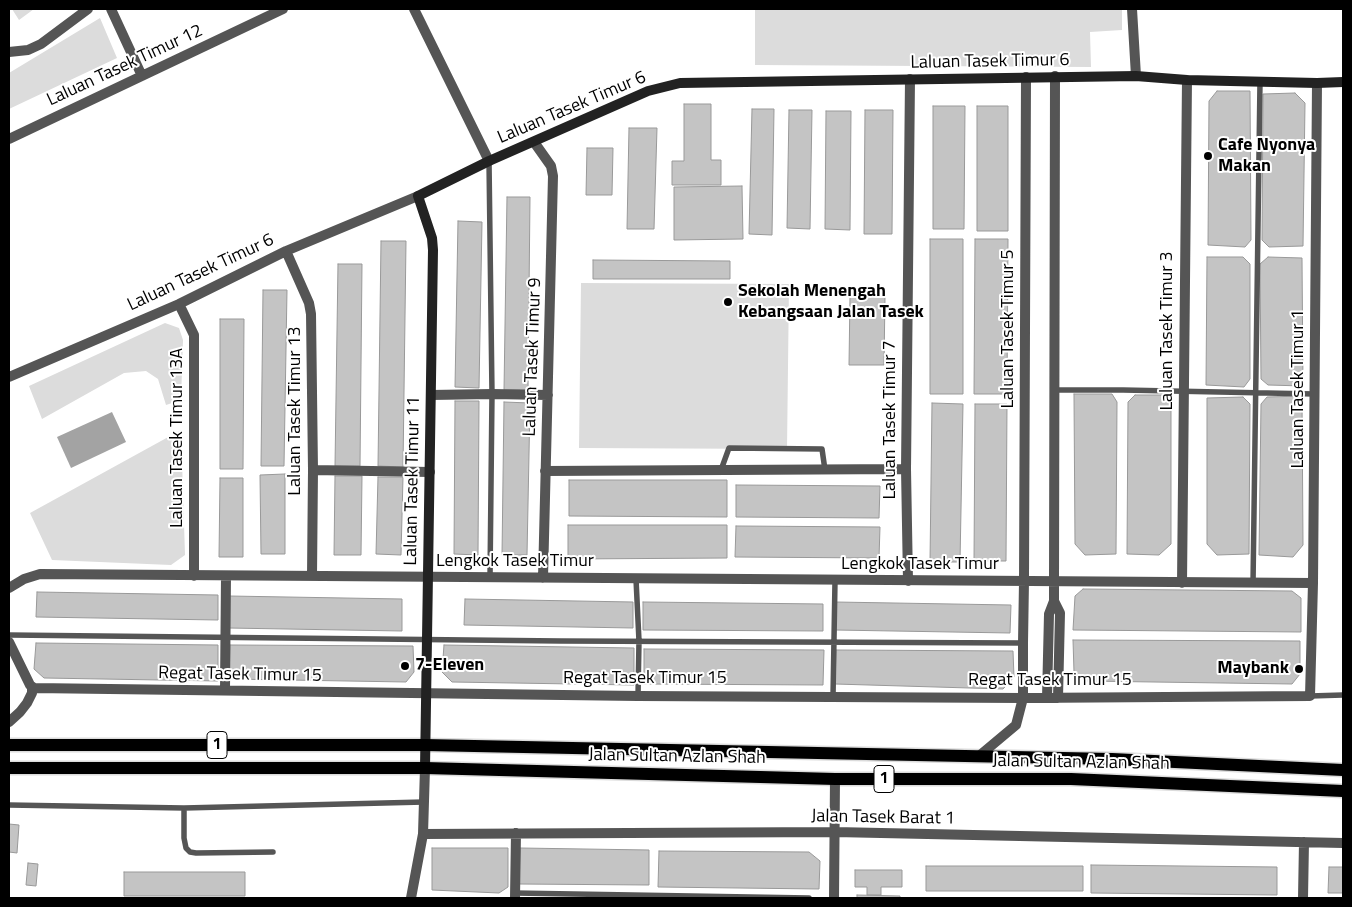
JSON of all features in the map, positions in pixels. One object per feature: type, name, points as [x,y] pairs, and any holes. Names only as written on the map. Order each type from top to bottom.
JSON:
[{"type":"main road","name":"Jalan Sultan Azlan Shah","points":[[9,745],[426,745],[1112,759],[1343,770]]},
{"type":"main road","name":"Jalan Sultan Azlan Shah","points":[[9,768],[425,768],[835,779],[1071,779],[1343,791]]},
{"type":"street","points":[[9,52],[28,50],[40,44],[88,9]]},
{"type":"street","points":[[111,9],[142,76]]},
{"type":"street","name":"Laluan Tasek Timur 12","points":[[9,139],[283,9]]},
{"type":"street","points":[[414,9],[489,161]]},
{"type":"street","points":[[1132,9],[1136,76]]},
{"type":"street","points":[[1047,698],[1049,614],[1054,601],[1055,76]]},
{"type":"street","name":"Laluan Tasek Timur 6","points":[[9,377],[179,304],[286,251],[418,196],[489,161],[648,91],[680,83],[1055,76],[1136,76],[1187,80],[1260,82],[1343,82]]},
{"type":"street","name":"Laluan Tasek Timur 5","points":[[1024,581],[1026,77]]},
{"type":"street","name":"Laluan Tasek Timur 7","points":[[908,581],[906,470],[910,79]]},
{"type":"street","name":"Laluan Tasek Timur 3","points":[[1182,583],[1187,80]]},
{"type":"street","name":"Laluan Tasek Timur 1","points":[[1310,696],[1313,583],[1317,83]]},
{"type":"street","name":"Laluan Tasek Timur 9","points":[[534,142],[551,166],[553,176],[543,578]]},
{"type":"street","name":"Laluan Tasek Timur 11","points":[[418,196],[432,238],[433,250],[425,768]]},
{"type":"street","name":"Laluan Tasek Timur 13","points":[[286,251],[309,303],[311,314],[312,576]]},
{"type":"street","name":"Laluan Tasek Timur 13A","points":[[179,304],[194,335],[194,576]]},
{"type":"street","points":[[431,395],[548,395]]},
{"type":"street","points":[[313,470],[430,472]]},
{"type":"street","points":[[545,471],[906,470]]},
{"type":"street","name":"Lengkok Tasek Timur","points":[[9,588],[24,579],[40,574],[1313,583]]},
{"type":"street","points":[[225,690],[226,576]]},
{"type":"street","name":"Lengkok Tasek Timur","points":[[979,756],[1016,725],[1023,698],[1024,581]]},
{"type":"street","points":[[1054,601],[1060,613],[1058,698]]},
{"type":"street","points":[[9,642],[32,687],[32,694],[27,704],[9,722]]},
{"type":"street","name":"Regat Tasek Timur 15","points":[[32,687],[638,696],[1058,698],[1310,696]]},
{"type":"street","points":[[411,898],[423,834],[425,768]]},
{"type":"street","points":[[834,898],[835,779]]},
{"type":"street","name":"Jalan Tasek Barat 1","points":[[423,834],[835,832],[1343,843]]},
{"type":"street","points":[[515,896],[516,834]]},
{"type":"street","points":[[1303,898],[1304,842]]},
{"type":"lane","points":[[1253,584],[1260,82]]},
{"type":"lane","points":[[489,161],[492,394],[490,578]]},
{"type":"lane","points":[[1055,390],[1315,394]]},
{"type":"lane","points":[[721,470],[729,448],[822,450],[825,470]]},
{"type":"lane","points":[[636,579],[639,641],[638,696]]},
{"type":"lane","points":[[833,697],[835,581]]},
{"type":"lane","points":[[9,635],[1023,643]]},
{"type":"lane","points":[[1310,696],[1343,695]]},
{"type":"lane","points":[[9,805],[184,808],[424,802]]},
{"type":"lane","points":[[184,808],[184,838],[186,848],[190,852],[273,852]]},
{"type":"lane","points":[[515,896],[808,898]]},
{"type":"shaded area","points":[[12,9],[34,9],[19,20]]},
{"type":"shaded area","points":[[755,9],[1122,9],[1122,30],[1090,32],[1091,67],[755,65]]},
{"type":"shaded area","points":[[100,18],[117,58],[9,109],[9,73]]},
{"type":"shaded area","points":[[581,283],[789,284],[787,449],[579,448]]},
{"type":"shaded area","points":[[165,323],[179,328],[183,340],[181,400],[166,405],[158,379],[146,371],[124,373],[42,419],[29,386]]},
{"type":"shaded area","points":[[112,412],[126,442],[71,468],[57,437]]},
{"type":"shaded area","points":[[181,430],[185,555],[171,565],[52,560],[30,513]]},
{"type":"building","points":[[1217,91],[1250,91],[1251,240],[1245,247],[1208,245],[1209,101]]},
{"type":"building","points":[[1295,93],[1305,103],[1303,246],[1269,247],[1262,240],[1263,94]]},
{"type":"building","points":[[684,104],[711,104],[711,160],[721,160],[721,185],[672,185],[672,161],[684,161]]},
{"type":"building","points":[[933,106],[965,106],[964,229],[933,229]]},
{"type":"building","points":[[977,106],[1008,106],[1008,231],[977,231]]},
{"type":"building","points":[[752,109],[774,109],[772,235],[749,234]]},
{"type":"building","points":[[789,110],[812,110],[810,229],[787,228]]},
{"type":"building","points":[[865,110],[893,110],[892,234],[864,234]]},
{"type":"building","points":[[826,111],[851,111],[850,230],[825,229]]},
{"type":"building","points":[[629,128],[657,128],[654,229],[627,229]]},
{"type":"building","points":[[587,148],[613,148],[612,195],[586,195]]},
{"type":"building","points":[[742,186],[743,239],[674,240],[674,187]]},
{"type":"building","points":[[507,197],[530,197],[528,390],[504,390]]},
{"type":"building","points":[[458,221],[482,222],[479,388],[455,387]]},
{"type":"building","points":[[930,239],[963,239],[963,394],[930,394]]},
{"type":"building","points":[[975,239],[1008,239],[1007,394],[974,394]]},
{"type":"building","points":[[381,241],[406,241],[403,467],[378,466]]},
{"type":"building","points":[[1207,257],[1243,257],[1250,264],[1250,379],[1244,387],[1206,385]]},
{"type":"building","points":[[1268,257],[1302,258],[1303,386],[1268,385],[1261,379],[1260,264]]},
{"type":"building","points":[[593,260],[730,261],[730,279],[593,279]]},
{"type":"building","points":[[338,264],[362,264],[360,466],[335,466]]},
{"type":"building","points":[[263,290],[287,290],[284,466],[261,466]]},
{"type":"building","points":[[850,296],[885,296],[884,365],[849,365]]},
{"type":"building","points":[[220,319],[244,319],[243,469],[220,469]]},
{"type":"building","points":[[1074,394],[1112,394],[1117,402],[1116,554],[1085,555],[1075,544]]},
{"type":"building","points":[[1135,395],[1171,395],[1171,544],[1159,555],[1127,554],[1128,402]]},
{"type":"building","points":[[1302,396],[1303,545],[1293,557],[1259,555],[1261,404],[1267,397]]},
{"type":"building","points":[[1243,397],[1250,404],[1249,554],[1217,555],[1207,544],[1207,398]]},
{"type":"building","points":[[455,401],[479,401],[478,555],[454,554]]},
{"type":"building","points":[[504,402],[530,403],[527,555],[502,555]]},
{"type":"building","points":[[932,403],[963,404],[960,562],[930,562]]},
{"type":"building","points":[[975,404],[1007,404],[1006,561],[974,561]]},
{"type":"building","points":[[285,474],[285,554],[261,554],[260,475]]},
{"type":"building","points":[[335,476],[362,476],[361,555],[334,555]]},
{"type":"building","points":[[378,477],[403,477],[401,555],[376,554]]},
{"type":"building","points":[[220,478],[243,478],[243,557],[219,557]]},
{"type":"building","points":[[569,480],[727,480],[727,517],[569,516]]},
{"type":"building","points":[[736,485],[880,486],[879,518],[736,517]]},
{"type":"building","points":[[568,525],[727,525],[727,558],[568,559]]},
{"type":"building","points":[[736,526],[880,527],[879,558],[735,557]]},
{"type":"building","points":[[1083,589],[1292,591],[1301,598],[1301,632],[1073,630],[1075,596]]},
{"type":"building","points":[[37,592],[218,595],[218,620],[36,617]]},
{"type":"building","points":[[229,596],[402,599],[402,631],[228,628]]},
{"type":"building","points":[[465,599],[633,602],[633,628],[464,625]]},
{"type":"building","points":[[643,602],[823,604],[823,631],[643,630]]},
{"type":"building","points":[[835,602],[1011,605],[1010,633],[835,630]]},
{"type":"building","points":[[1073,640],[1300,641],[1300,674],[1292,684],[1085,681],[1074,672]]},
{"type":"building","points":[[36,643],[218,645],[218,681],[44,678],[34,669]]},
{"type":"building","points":[[230,645],[413,646],[414,672],[406,682],[229,679]]},
{"type":"building","points":[[444,645],[634,648],[634,685],[452,682],[442,672]]},
{"type":"building","points":[[644,649],[824,650],[823,685],[644,684]]},
{"type":"building","points":[[836,650],[1013,651],[1014,677],[1003,689],[835,684]]},
{"type":"building","points":[[9,824],[19,825],[17,853],[9,852]]},
{"type":"building","points":[[432,848],[508,848],[508,887],[499,893],[432,890]]},
{"type":"building","points":[[520,848],[649,850],[649,885],[519,884]]},
{"type":"building","points":[[659,851],[809,852],[820,861],[819,889],[658,887]]},
{"type":"building","points":[[28,863],[38,864],[36,886],[26,885]]},
{"type":"building","points":[[1091,865],[1277,867],[1277,895],[1091,893]]},
{"type":"building","points":[[926,866],[1083,866],[1083,891],[926,891]]},
{"type":"building","points":[[1329,867],[1343,867],[1343,893],[1328,893]]},
{"type":"building","points":[[855,870],[902,870],[902,887],[881,887],[881,895],[867,895],[867,887],[855,887]]},
{"type":"building","points":[[124,872],[245,872],[245,896],[124,896]]},
{"type":"building","points":[[857,895],[900,896],[900,898],[857,898]]},
{"type":"place","name":"Cafe Nyonya Makan","points":[[1208,156]]},
{"type":"place","name":"Sekolah Menengah Kebangsaan Jalan Tasek","points":[[728,302]]},
{"type":"place","name":"7-Eleven","points":[[405,666]]},
{"type":"place","name":"Maybank","points":[[1299,669]]}]
